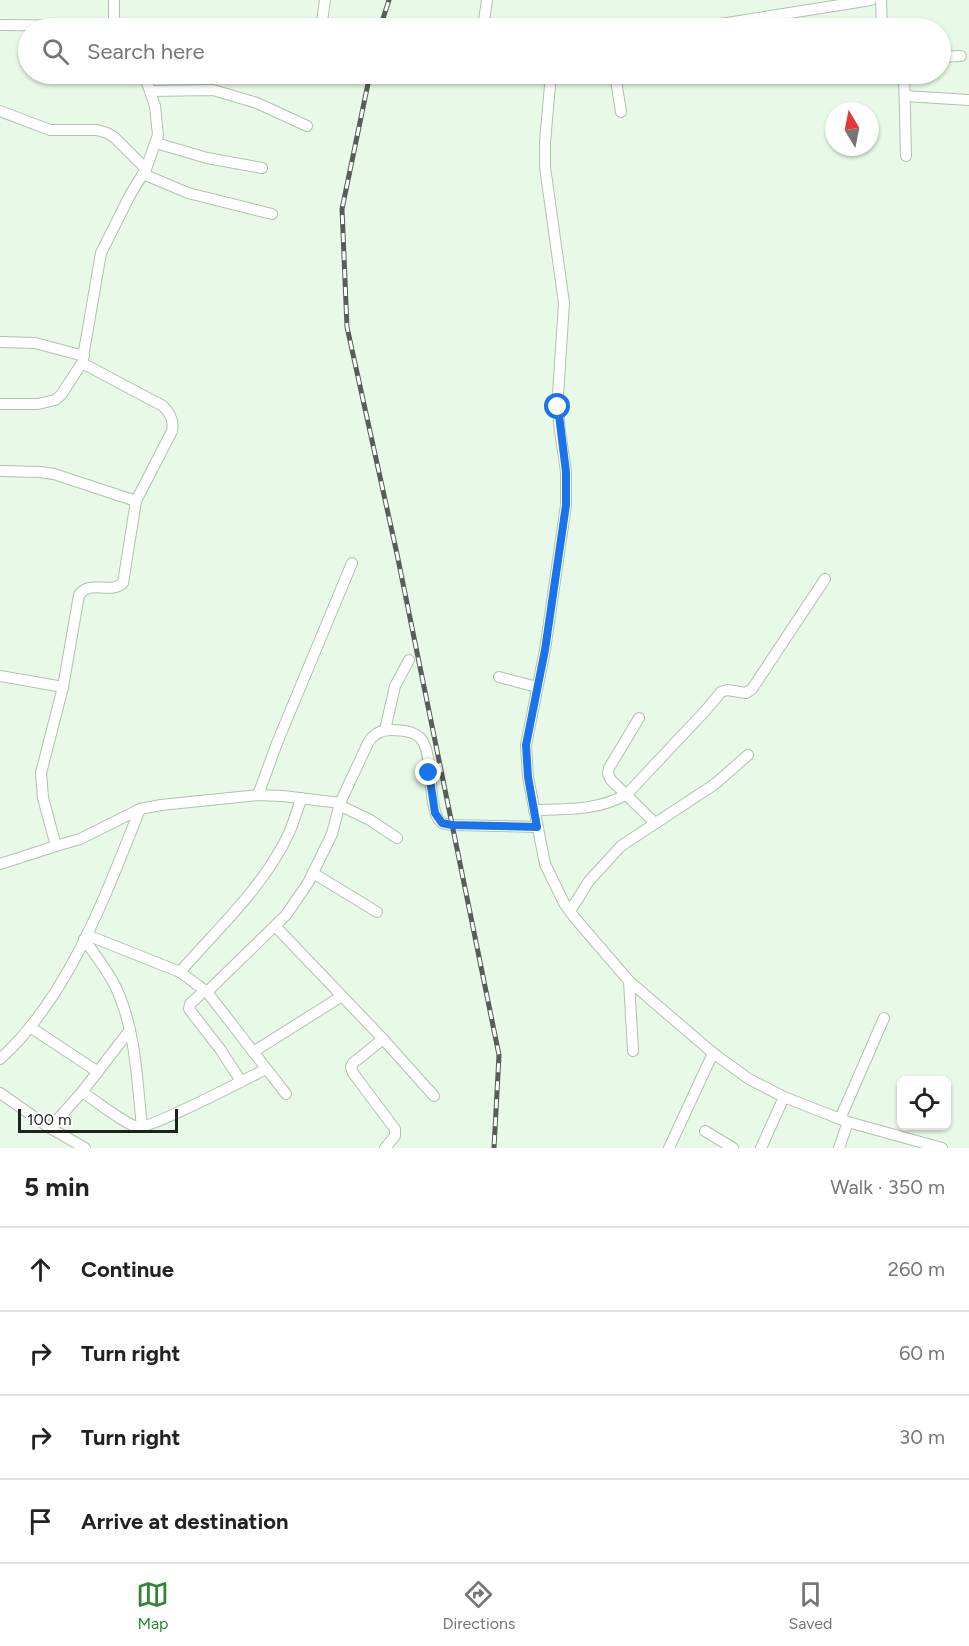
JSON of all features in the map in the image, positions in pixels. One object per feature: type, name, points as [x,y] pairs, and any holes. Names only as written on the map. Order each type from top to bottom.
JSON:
[{"type":"street","points":[[114,0],[114,18]]},
{"type":"street","points":[[322,18],[325,0]]},
{"type":"street","points":[[484,18],[487,0]]},
{"type":"street","points":[[748,18],[811,5],[871,0]]},
{"type":"street","points":[[881,0],[882,18]]},
{"type":"street","points":[[0,25],[18,25]]},
{"type":"street","points":[[951,56],[961,56]]},
{"type":"street","points":[[0,404],[38,404],[55,400],[61,395],[83,360],[101,253],[144,172],[156,144],[158,118],[148,84]]},
{"type":"street","points":[[550,84],[545,150],[547,181],[564,303],[558,395],[559,424],[566,472],[566,505],[545,650],[526,745],[528,777],[545,864],[570,911],[587,934],[629,981],[713,1053],[749,1079],[784,1097],[844,1120],[942,1148]]},
{"type":"street","points":[[617,84],[621,112]]},
{"type":"street","points":[[904,84],[906,156]]},
{"type":"street","points":[[150,91],[213,90],[257,103],[307,126]]},
{"type":"street","points":[[905,96],[969,100]]},
{"type":"street","points":[[0,111],[50,130],[97,130],[107,133],[114,137],[144,172],[188,193],[272,214]]},
{"type":"street","points":[[156,144],[207,158],[262,168]]},
{"type":"street","points":[[0,342],[35,343],[83,360],[163,406],[172,418],[173,424],[136,501],[123,583],[115,588],[84,589],[79,595],[63,687],[41,773],[43,798],[56,846]]},
{"type":"street","points":[[0,471],[54,474],[136,501]]},
{"type":"street","points":[[258,795],[277,743],[352,563]]},
{"type":"street","points":[[534,810],[594,807],[616,801],[627,794],[706,711],[720,692],[727,690],[746,693],[752,689],[825,579]]},
{"type":"street","points":[[385,730],[393,692],[409,660]]},
{"type":"street","points":[[0,676],[63,687]]},
{"type":"street","points":[[500,677],[537,687]]},
{"type":"street","points":[[639,718],[608,771],[611,780],[655,824]]},
{"type":"street","points":[[240,1081],[227,1059],[189,1009],[190,1004],[286,915],[313,873],[332,834],[340,804],[374,734],[385,730],[398,730],[416,735],[423,741],[427,752],[435,813],[442,823],[537,827]]},
{"type":"street","points":[[570,911],[589,881],[612,855],[715,784],[748,755]]},
{"type":"street","points":[[0,864],[80,839],[140,809],[178,802],[258,795],[302,798],[340,804],[381,826],[397,838]]},
{"type":"street","points":[[180,972],[244,901],[268,867],[289,833],[302,798]]},
{"type":"street","points":[[0,1059],[20,1041],[30,1027],[63,978],[86,937],[114,876],[140,809]]},
{"type":"street","points":[[313,873],[377,912]]},
{"type":"street","points":[[275,926],[434,1096]]},
{"type":"street","points":[[86,937],[180,972],[205,992],[286,1094]]},
{"type":"street","points":[[86,937],[116,988],[130,1030],[142,1127]]},
{"type":"street","points":[[629,981],[633,1051]]},
{"type":"street","points":[[253,1052],[342,996]]},
{"type":"street","points":[[839,1148],[844,1120],[884,1018]]},
{"type":"street","points":[[30,1027],[98,1072]]},
{"type":"street","points":[[50,1128],[82,1092],[130,1030]]},
{"type":"street","points":[[383,1039],[351,1067],[358,1080],[395,1129],[395,1136],[385,1148]]},
{"type":"street","points":[[669,1148],[713,1053]]},
{"type":"street","points":[[82,1092],[125,1121],[142,1127],[266,1069]]},
{"type":"street","points":[[0,1093],[50,1128],[85,1148]]},
{"type":"street","points":[[761,1148],[784,1097]]},
{"type":"street","points":[[705,1131],[733,1148]]},
{"type":"railway","points":[[383,18],[389,0]]},
{"type":"railway","points":[[368,84],[342,209],[347,327],[397,554],[499,1055],[494,1148]]},
{"type":"route","points":[[429,773],[436,817],[442,823],[537,827],[528,777],[526,745],[545,650],[566,505],[566,472],[558,407]]}]
